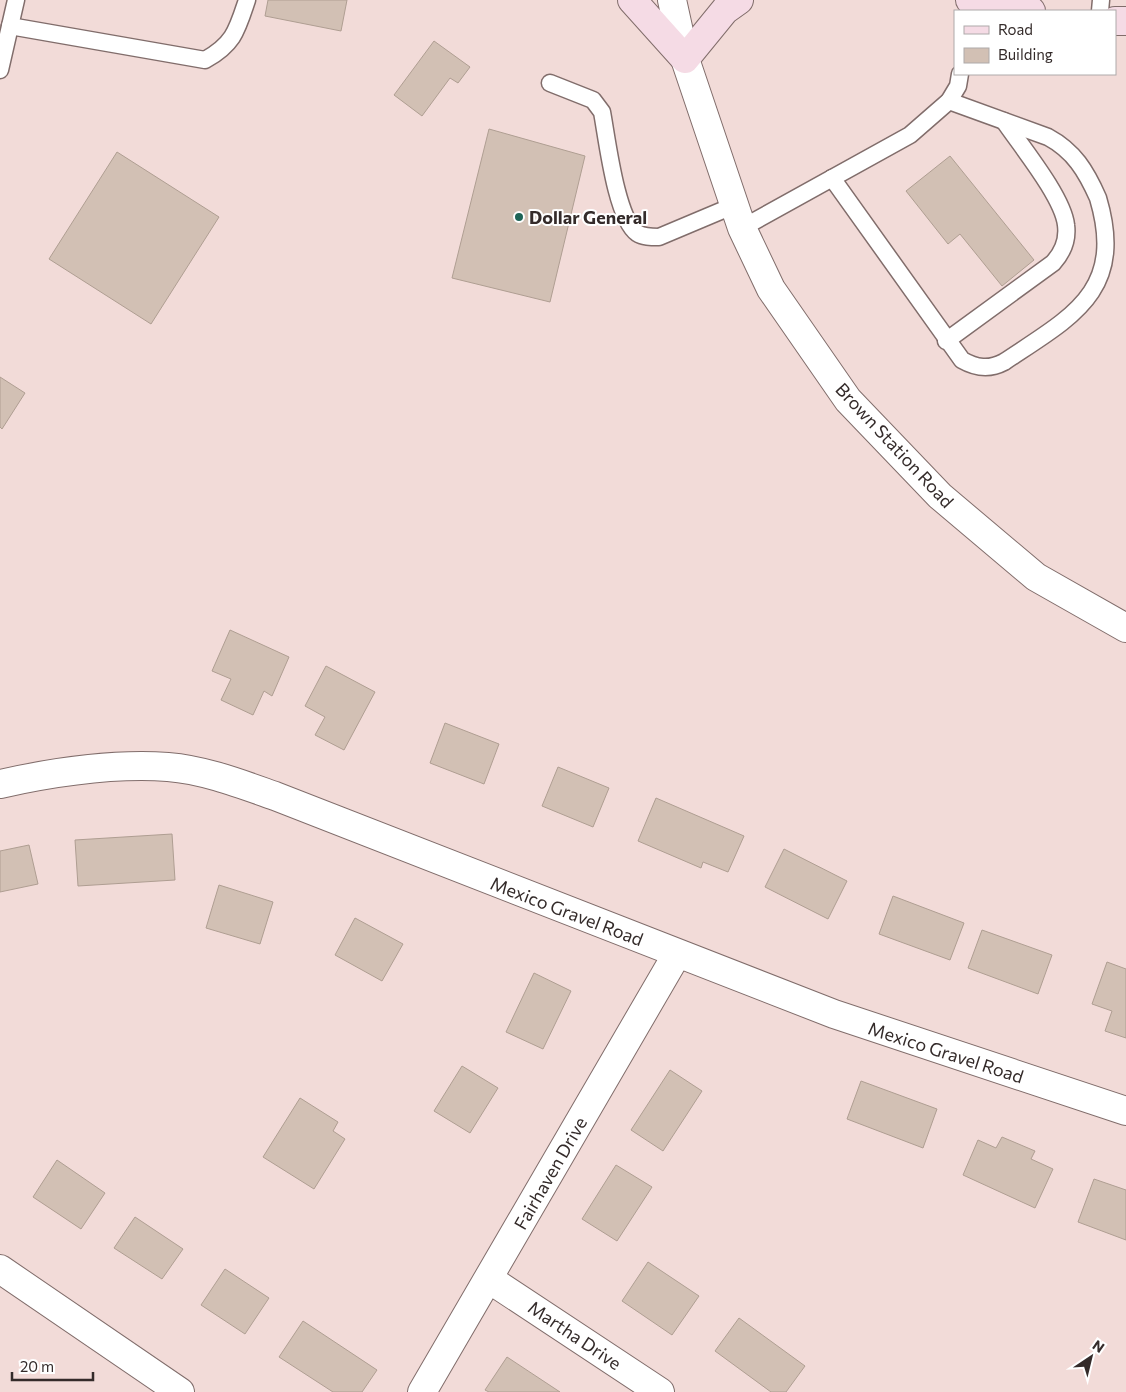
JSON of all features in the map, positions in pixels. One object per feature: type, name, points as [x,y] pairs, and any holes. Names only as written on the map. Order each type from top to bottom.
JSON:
[{"type":"main road","points":[[632,0],[685,59],[725,10],[739,0]]},
{"type":"main road","points":[[970,0],[1025,10]]},
{"type":"street","name":"Brown Station Road","points":[[672,0],[685,59],[739,217],[771,289],[848,400],[940,496],[1036,577],[1126,628]]},
{"type":"street","name":"Mexico Gravel Road","points":[[0,784],[112,766],[169,767],[214,776],[275,796],[834,1014],[1126,1111]]},
{"type":"street","name":"Fairhaven Drive","points":[[422,1392],[677,954]]},
{"type":"street","points":[[0,1269],[180,1392]]},
{"type":"street","name":"Martha Drive","points":[[489,1278],[660,1392]]},
{"type":"lane","points":[[0,70],[16,0]]},
{"type":"lane","points":[[10,26],[205,60],[222,51],[234,37],[247,0]]},
{"type":"lane","points":[[550,83],[593,100],[602,112],[621,210],[635,232],[646,237],[659,237],[739,217],[832,178],[910,135],[949,101],[958,86],[960,75]]},
{"type":"lane","points":[[832,178],[946,341],[962,360],[974,366],[996,367],[1092,300],[1102,289],[1112,258],[1110,230],[1105,213],[1081,165],[1063,145],[1048,137],[949,101]]},
{"type":"lane","points":[[946,341],[1052,264],[1064,246],[1066,226],[1060,207],[1045,180],[1004,121]]},
{"type":"building","points":[[268,0],[347,0],[341,31],[265,16]]},
{"type":"building","points":[[434,41],[470,67],[458,83],[450,78],[422,116],[394,95]]},
{"type":"building","name":"Dollar General","points":[[489,129],[585,156],[550,302],[452,278]]},
{"type":"building","points":[[117,152],[219,217],[151,324],[49,259]]},
{"type":"building","points":[[950,156],[1034,260],[1002,286],[960,234],[948,244],[906,191]]},
{"type":"building","points":[[0,377],[25,393],[2,429],[0,427]]},
{"type":"building","points":[[230,630],[289,657],[272,696],[264,691],[253,715],[221,700],[231,679],[212,671]]},
{"type":"building","points":[[326,666],[375,692],[344,750],[315,735],[325,717],[305,706]]},
{"type":"building","points":[[445,723],[499,744],[484,784],[430,763]]},
{"type":"building","points":[[558,767],[609,788],[593,827],[542,806]]},
{"type":"building","points":[[656,798],[744,836],[728,872],[703,862],[701,868],[638,841]]},
{"type":"building","points":[[172,834],[175,880],[78,886],[75,840]]},
{"type":"building","points":[[29,845],[38,884],[0,892],[0,851]]},
{"type":"building","points":[[784,849],[847,881],[828,919],[765,887]]},
{"type":"building","points":[[219,885],[273,902],[260,944],[206,928]]},
{"type":"building","points":[[893,896],[964,923],[950,960],[879,934]]},
{"type":"building","points":[[355,918],[403,944],[382,981],[335,955]]},
{"type":"building","points":[[982,930],[1052,955],[1038,994],[968,968]]},
{"type":"building","points":[[1107,962],[1126,969],[1126,1038],[1105,1031],[1112,1011],[1092,1004]]},
{"type":"building","points":[[534,973],[571,991],[543,1049],[506,1032]]},
{"type":"building","points":[[462,1066],[498,1088],[470,1133],[434,1111]]},
{"type":"building","points":[[670,1070],[702,1091],[663,1151],[631,1130]]},
{"type":"building","points":[[861,1081],[937,1109],[923,1148],[847,1119]]},
{"type":"building","points":[[300,1098],[338,1122],[333,1131],[345,1139],[314,1189],[263,1157]]},
{"type":"building","points":[[1002,1137],[1035,1151],[1031,1159],[1053,1169],[1035,1208],[963,1175],[978,1140],[996,1148]]},
{"type":"building","points":[[57,1160],[105,1193],[81,1229],[33,1197]]},
{"type":"building","points":[[616,1165],[652,1187],[617,1241],[582,1219]]},
{"type":"building","points":[[1094,1179],[1126,1190],[1126,1240],[1078,1222]]},
{"type":"building","points":[[135,1217],[183,1249],[162,1279],[114,1248]]},
{"type":"building","points":[[648,1262],[699,1296],[672,1335],[622,1301]]},
{"type":"building","points":[[225,1269],[269,1298],[245,1334],[201,1305]]},
{"type":"building","points":[[739,1318],[805,1366],[786,1392],[771,1392],[715,1351]]},
{"type":"building","points":[[303,1321],[377,1370],[362,1392],[333,1392],[279,1357]]},
{"type":"building","points":[[507,1357],[560,1392],[489,1392],[485,1390]]},
{"type":"place","name":"Dollar General","points":[[519,217]]}]
